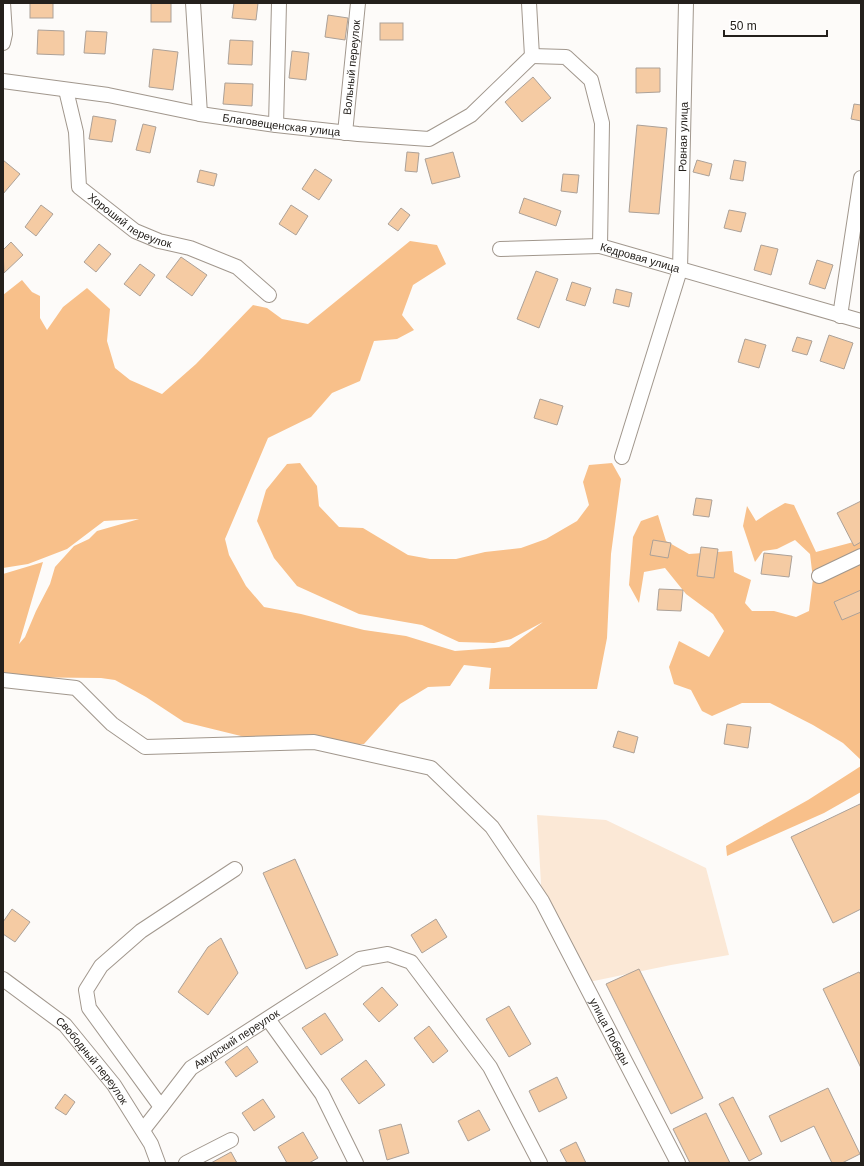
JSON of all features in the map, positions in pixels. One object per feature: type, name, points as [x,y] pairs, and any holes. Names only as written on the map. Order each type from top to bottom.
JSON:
[{"type":"street","points":[[3,3],[5,34],[3,42]]},
{"type":"street","points":[[194,3],[200,114]]},
{"type":"street","points":[[276,125],[279,3]]},
{"type":"street","name":"Вольный переулок","points":[[345,133],[358,3]]},
{"type":"street","points":[[529,3],[532,56]]},
{"type":"street","name":"Ровная улица","points":[[622,457],[680,270],[686,3]]},
{"type":"street","name":"Благовещенская улица","points":[[3,81],[108,95],[200,114],[276,125],[345,133],[429,139],[471,115],[532,56]]},
{"type":"street","name":"Кедровая улица","points":[[532,56],[566,57],[591,80],[602,123],[600,246],[861,321]]},
{"type":"street","name":"Хороший переулок","points":[[66,90],[76,132],[79,187],[135,231],[159,241],[190,248],[237,267],[269,295]]},
{"type":"street","points":[[840,316],[861,178]]},
{"type":"street","points":[[500,249],[600,246]]},
{"type":"street","points":[[819,576],[861,556]]},
{"type":"street","name":"улица Победы","points":[[3,680],[76,688],[112,724],[145,747],[314,742],[432,768],[492,827],[542,900],[678,1163]]},
{"type":"street","points":[[161,1107],[89,1008],[86,990],[101,966],[141,931],[235,869]]},
{"type":"street","name":"Амурский переулок","points":[[143,1130],[191,1068],[360,959],[388,954],[410,962],[490,1067],[540,1163]]},
{"type":"street","name":"Свободный переулок","points":[[3,979],[65,1025],[114,1085],[151,1144],[158,1163]]},
{"type":"street","points":[[268,1019],[322,1094],[356,1163]]},
{"type":"street","points":[[186,1163],[231,1140]]},
{"type":"shaded area","points":[[410,241],[437,245],[446,264],[413,285],[402,315],[414,330],[397,339],[374,341],[360,381],[332,393],[311,417],[268,438],[225,539],[229,555],[246,586],[264,607],[301,614],[364,630],[406,636],[455,651],[509,647],[543,622],[511,639],[494,643],[459,642],[422,625],[359,614],[297,586],[274,558],[257,521],[266,490],[287,464],[300,463],[317,486],[319,506],[339,527],[363,528],[408,555],[430,559],[456,559],[485,552],[521,548],[546,539],[577,521],[589,505],[583,482],[589,465],[612,463],[621,479],[611,554],[607,638],[597,689],[489,689],[491,668],[464,665],[450,686],[428,687],[400,704],[364,744],[325,744],[245,737],[184,722],[146,697],[115,680],[101,678],[3,677],[3,574],[43,562],[19,644],[25,637],[50,584],[55,567],[74,546],[89,539],[97,531],[139,519],[104,521],[67,549],[28,564],[3,568],[3,295],[22,280],[32,292],[40,296],[40,318],[47,330],[63,307],[87,288],[110,309],[107,341],[115,368],[130,380],[162,394],[196,364],[253,305],[267,308],[282,319],[308,324]]},
{"type":"shaded area","points":[[785,503],[794,505],[816,552],[861,540],[861,760],[843,743],[813,725],[770,703],[742,703],[712,716],[702,711],[691,690],[674,684],[669,667],[679,641],[709,657],[724,631],[713,614],[686,594],[665,568],[644,572],[639,603],[629,585],[633,537],[641,521],[658,515],[666,541],[689,554],[732,551],[734,572],[751,580],[745,603],[752,611],[774,611],[796,617],[809,611],[813,579],[810,554],[795,540],[777,549],[763,551],[755,562],[743,526],[747,506],[756,521]]},
{"type":"shaded area","points":[[861,766],[861,792],[824,813],[727,856],[726,846],[808,800]]},
{"type":"shaded area","points":[[537,815],[606,820],[706,868],[729,955],[584,983],[542,901]]},
{"type":"building","points":[[30,3],[53,3],[53,18],[30,18]]},
{"type":"building","points":[[151,3],[171,3],[171,22],[151,22]]},
{"type":"building","points":[[234,3],[258,3],[256,20],[232,18]]},
{"type":"building","points":[[328,15],[348,18],[345,40],[325,37]]},
{"type":"building","points":[[380,23],[403,23],[403,40],[380,40]]},
{"type":"building","points":[[38,30],[64,31],[64,55],[37,54]]},
{"type":"building","points":[[86,31],[107,32],[105,54],[84,53]]},
{"type":"building","points":[[230,40],[253,41],[252,65],[228,64]]},
{"type":"building","points":[[153,49],[178,52],[173,90],[149,87]]},
{"type":"building","points":[[292,51],[309,53],[306,80],[289,78]]},
{"type":"building","points":[[636,68],[660,68],[660,92],[636,93]]},
{"type":"building","points":[[533,77],[551,98],[522,122],[505,102]]},
{"type":"building","points":[[225,83],[253,84],[252,106],[223,104]]},
{"type":"building","points":[[854,104],[861,105],[861,121],[851,119]]},
{"type":"building","points":[[93,116],[116,120],[112,142],[89,139]]},
{"type":"building","points":[[143,124],[156,127],[150,153],[136,150]]},
{"type":"building","points":[[637,125],[667,128],[659,214],[629,212]]},
{"type":"building","points":[[407,152],[419,153],[417,172],[405,171]]},
{"type":"building","points":[[453,152],[460,177],[432,184],[425,159]]},
{"type":"building","points":[[3,160],[20,174],[3,194]]},
{"type":"building","points":[[697,160],[712,164],[709,176],[693,172]]},
{"type":"building","points":[[734,160],[746,162],[743,181],[730,179]]},
{"type":"building","points":[[315,169],[332,180],[319,200],[302,189]]},
{"type":"building","points":[[200,170],[217,174],[214,186],[197,182]]},
{"type":"building","points":[[563,174],[579,175],[577,193],[561,191]]},
{"type":"building","points":[[524,198],[561,211],[556,226],[519,213]]},
{"type":"building","points":[[41,205],[53,214],[36,236],[25,227]]},
{"type":"building","points":[[291,205],[308,216],[296,235],[279,224]]},
{"type":"building","points":[[401,208],[410,215],[398,231],[388,224]]},
{"type":"building","points":[[729,210],[746,213],[741,232],[724,228]]},
{"type":"building","points":[[11,242],[23,255],[4,273],[3,250]]},
{"type":"building","points":[[99,244],[111,254],[96,272],[84,262]]},
{"type":"building","points":[[761,245],[778,249],[771,275],[754,270]]},
{"type":"building","points":[[181,257],[207,275],[192,296],[166,277]]},
{"type":"building","points":[[817,260],[833,265],[825,289],[809,284]]},
{"type":"building","points":[[140,264],[155,275],[140,296],[124,284]]},
{"type":"building","points":[[536,271],[558,279],[539,328],[517,319]]},
{"type":"building","points":[[572,282],[591,288],[585,306],[566,300]]},
{"type":"building","points":[[616,289],[632,293],[629,307],[613,303]]},
{"type":"building","points":[[829,335],[853,343],[844,369],[820,361]]},
{"type":"building","points":[[797,337],[812,341],[807,355],[792,351]]},
{"type":"building","points":[[745,339],[766,345],[759,368],[738,362]]},
{"type":"building","points":[[540,399],[563,406],[557,425],[534,418]]},
{"type":"building","points":[[696,498],[712,500],[709,517],[693,515]]},
{"type":"building","points":[[861,501],[861,542],[854,546],[837,513]]},
{"type":"building","points":[[653,540],[671,543],[668,558],[650,555]]},
{"type":"building","points":[[701,547],[718,549],[714,578],[697,576]]},
{"type":"building","points":[[764,553],[792,556],[789,577],[761,574]]},
{"type":"building","points":[[659,589],[683,590],[681,611],[657,610]]},
{"type":"building","points":[[861,590],[861,612],[842,620],[834,602]]},
{"type":"building","points":[[727,724],[751,727],[748,748],[724,744]]},
{"type":"building","points":[[618,731],[638,737],[634,753],[613,747]]},
{"type":"building","points":[[860,804],[861,909],[833,923],[791,837]]},
{"type":"building","points":[[295,859],[338,955],[306,969],[263,873]]},
{"type":"building","points":[[12,909],[30,922],[15,942],[3,934],[3,922]]},
{"type":"building","points":[[436,919],[447,937],[422,953],[411,935]]},
{"type":"building","points":[[221,938],[238,973],[208,1015],[178,992],[208,947]]},
{"type":"building","points":[[639,969],[703,1098],[671,1114],[606,984]]},
{"type":"building","points":[[859,972],[861,975],[861,1068],[823,989]]},
{"type":"building","points":[[382,987],[398,1005],[379,1022],[363,1004]]},
{"type":"building","points":[[509,1006],[531,1044],[509,1057],[486,1019]]},
{"type":"building","points":[[325,1013],[343,1040],[321,1055],[302,1028]]},
{"type":"building","points":[[429,1026],[448,1051],[433,1063],[414,1038]]},
{"type":"building","points":[[247,1046],[258,1062],[236,1077],[225,1062]]},
{"type":"building","points":[[366,1060],[385,1085],[359,1104],[341,1079]]},
{"type":"building","points":[[557,1077],[567,1098],[539,1112],[529,1091]]},
{"type":"building","points":[[828,1088],[860,1154],[842,1163],[832,1163],[814,1126],[781,1142],[769,1116]]},
{"type":"building","points":[[65,1094],[75,1102],[66,1115],[55,1108]]},
{"type":"building","points":[[733,1097],[762,1154],[749,1161],[719,1104]]},
{"type":"building","points":[[263,1099],[275,1117],[254,1131],[242,1113]]},
{"type":"building","points":[[479,1110],[490,1130],[468,1141],[458,1121]]},
{"type":"building","points":[[706,1113],[730,1163],[690,1163],[673,1129]]},
{"type":"building","points":[[401,1124],[409,1153],[387,1160],[379,1130]]},
{"type":"building","points":[[303,1132],[318,1158],[309,1163],[287,1163],[278,1147]]},
{"type":"building","points":[[576,1142],[586,1163],[567,1163],[560,1150]]},
{"type":"building","points":[[231,1152],[237,1163],[211,1163]]}]
